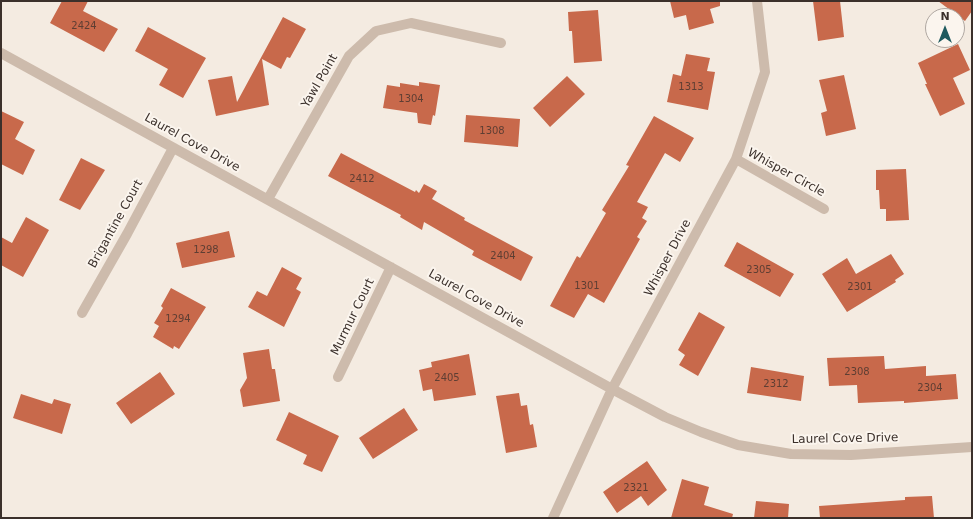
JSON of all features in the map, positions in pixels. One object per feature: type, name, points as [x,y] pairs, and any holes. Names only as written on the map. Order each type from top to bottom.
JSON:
[{"type":"street","name":"Whisper Drive","points":[[553,518],[612,389],[736,159],[765,72],[757,1]]},
{"type":"street","name":"Yawl Point","points":[[268,199],[349,56],[376,32],[412,23],[501,43]]},
{"type":"street","name":"Laurel Cove Drive","points":[[1,53],[612,389],[665,417],[701,432],[738,445],[792,454],[851,455],[972,447]]},
{"type":"street","name":"Brigantine Court","points":[[82,313],[127,234],[173,148]]},
{"type":"street","name":"Whisper Circle","points":[[736,159],[824,209]]},
{"type":"street","name":"Murmur Court","points":[[338,377],[391,268]]},
{"type":"building","points":[[62,1],[88,1],[83,11],[118,29],[104,52],[50,23]]},
{"type":"building","points":[[670,1],[720,1],[720,6],[710,9],[714,23],[689,30],[686,15],[674,18]]},
{"type":"building","points":[[813,1],[840,1],[844,37],[818,41]]},
{"type":"building","points":[[938,1],[972,1],[972,11],[965,21],[965,8],[947,8]]},
{"type":"building","points":[[598,10],[602,61],[574,63],[572,31],[569,31],[568,12]]},
{"type":"building","points":[[283,17],[306,29],[290,58],[287,57],[281,69],[262,59],[269,105],[216,116],[208,80],[232,76],[237,102]]},
{"type":"building","points":[[148,27],[206,58],[183,98],[159,85],[168,69],[135,51]]},
{"type":"building","points":[[950,48],[960,48],[970,70],[953,78],[965,104],[940,116],[925,84],[927,84],[918,63]]},
{"type":"building","points":[[686,54],[710,58],[707,71],[715,72],[708,110],[667,102],[673,74],[681,76]]},
{"type":"building","points":[[844,75],[856,129],[826,136],[821,113],[827,111],[819,80]]},
{"type":"building","points":[[567,76],[585,94],[550,127],[533,108]]},
{"type":"building","points":[[419,82],[440,85],[435,116],[433,115],[431,125],[418,123],[417,113],[383,108],[387,85],[400,87],[400,83],[419,86]]},
{"type":"building","points":[[1,111],[24,122],[15,139],[35,150],[23,175],[1,164]]},
{"type":"building","points":[[466,115],[520,119],[518,147],[464,142]]},
{"type":"building","points":[[654,116],[694,138],[680,162],[665,153],[637,202],[648,207],[642,218],[647,221],[637,237],[640,239],[604,303],[588,294],[574,318],[550,306],[577,256],[580,258],[606,213],[602,210],[629,166],[626,165]]},
{"type":"building","points":[[341,153],[415,192],[416,190],[419,193],[424,184],[437,191],[432,199],[465,218],[464,220],[533,257],[521,281],[472,255],[474,251],[424,222],[422,230],[400,217],[401,215],[328,176]]},
{"type":"building","points":[[81,158],[105,170],[80,210],[59,200]]},
{"type":"building","points":[[906,169],[909,220],[886,221],[886,209],[880,209],[879,190],[876,190],[876,170]]},
{"type":"building","points":[[26,217],[49,230],[23,277],[1,265],[1,237],[12,243]]},
{"type":"building","points":[[229,231],[235,257],[182,268],[176,243]]},
{"type":"building","points":[[737,242],[794,274],[780,297],[724,266]]},
{"type":"building","points":[[891,254],[904,274],[895,280],[896,282],[847,312],[822,274],[847,258],[856,274]]},
{"type":"building","points":[[282,267],[302,278],[296,289],[301,292],[284,327],[248,307],[257,291],[267,296]]},
{"type":"building","points":[[171,288],[206,307],[179,349],[174,346],[173,349],[153,337],[159,326],[154,323],[163,308],[161,306]]},
{"type":"building","points":[[699,312],[725,327],[698,376],[679,365],[685,355],[678,350]]},
{"type":"building","points":[[269,349],[272,369],[275,369],[280,401],[243,407],[240,390],[247,378],[243,353]]},
{"type":"building","points":[[469,354],[476,395],[434,401],[432,389],[423,391],[419,370],[432,367],[431,362]]},
{"type":"building","points":[[884,356],[885,369],[926,366],[926,376],[956,374],[958,399],[904,403],[904,401],[858,403],[857,385],[829,386],[827,358]]},
{"type":"building","points":[[751,367],[804,376],[801,401],[747,393]]},
{"type":"building","points":[[160,372],[175,394],[131,424],[116,403]]},
{"type":"building","points":[[519,393],[521,406],[527,405],[530,425],[533,424],[537,447],[506,453],[496,396]]},
{"type":"building","points":[[21,394],[52,404],[54,399],[71,404],[62,434],[13,418]]},
{"type":"building","points":[[404,408],[418,430],[373,459],[359,438]]},
{"type":"building","points":[[289,412],[339,436],[322,472],[303,464],[307,455],[276,440]]},
{"type":"building","points":[[647,461],[667,490],[648,506],[641,496],[617,513],[603,492]]},
{"type":"building","points":[[682,479],[709,487],[704,505],[733,514],[732,518],[671,518]]},
{"type":"building","points":[[932,496],[934,518],[820,518],[819,506],[905,500],[905,497]]},
{"type":"building","points":[[756,501],[789,504],[788,518],[754,518]]}]
